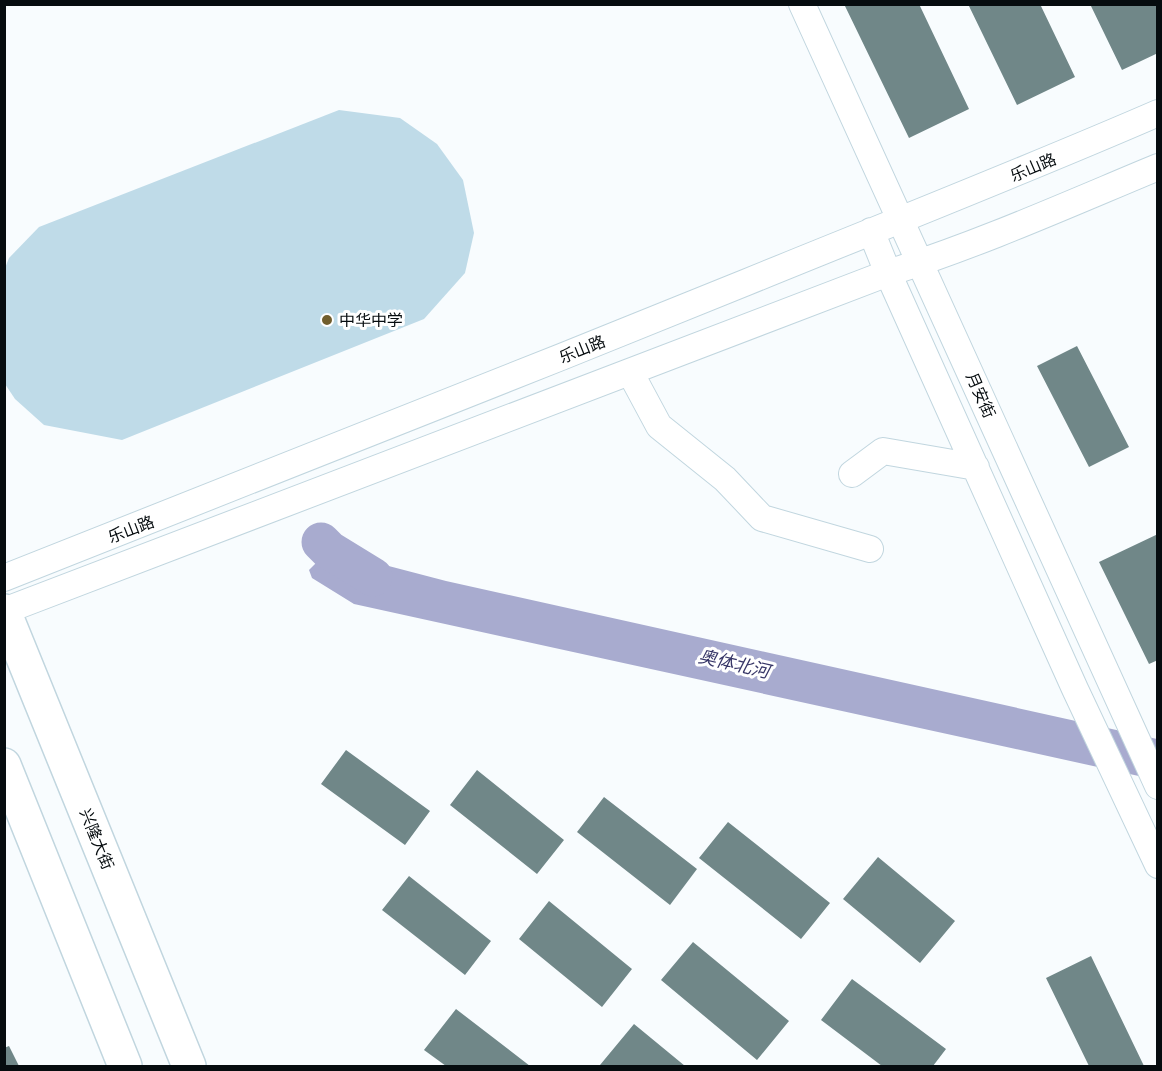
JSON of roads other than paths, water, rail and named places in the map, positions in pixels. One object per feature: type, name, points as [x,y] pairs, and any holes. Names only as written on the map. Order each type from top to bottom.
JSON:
[{"type":"main road","name":"兴隆大街","points":[[4,611],[189,1066]]},
{"type":"main road","points":[[4,765],[125,1066]]},
{"type":"street","name":"月安街","points":[[802,4],[1158,786]]},
{"type":"street","name":"乐山路","points":[[4,578],[314,457],[900,221],[1046,162],[1158,113]]},
{"type":"street","name":"乐山路","points":[[4,611],[888,273],[921,263],[1158,167]]},
{"type":"street","points":[[871,231],[1075,688],[1158,865]]},
{"type":"street","points":[[630,372],[659,426],[725,479],[762,518],[870,549]]},
{"type":"street","points":[[852,474],[883,451],[976,466]]},
{"type":"water","points":[[329,550],[356,550],[381,564],[446,581],[1157,739],[1157,780],[354,604],[312,578],[309,570]]},
{"type":"waterway","name":"奥体北河","points":[[321,542],[329,550],[373,577]]},
{"type":"place","name":"中华中学","points":[[327,320]]}]
